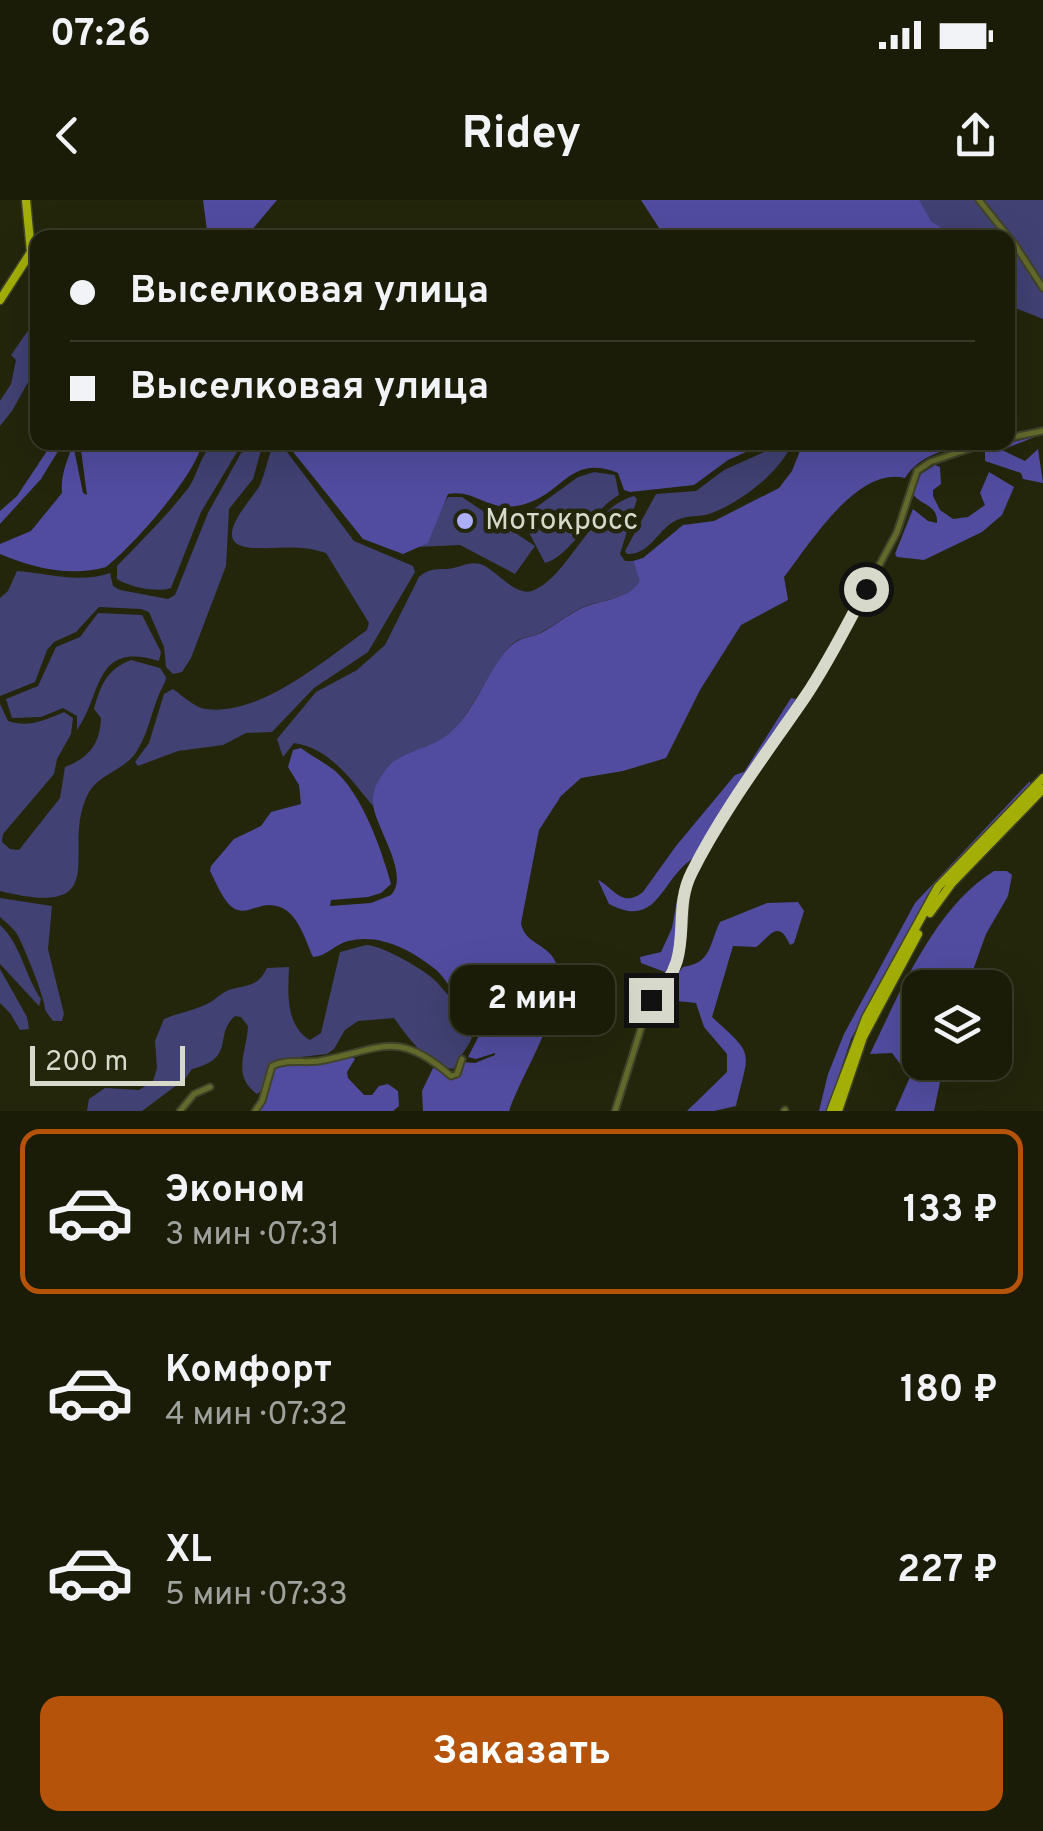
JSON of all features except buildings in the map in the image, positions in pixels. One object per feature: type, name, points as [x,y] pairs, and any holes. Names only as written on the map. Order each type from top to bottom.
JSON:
[{"type":"main road","points":[[26,200],[30,242]]},
{"type":"main road","points":[[0,300],[30,254]]},
{"type":"main road","points":[[835,1111],[866,1018],[938,888],[1043,778]]},
{"type":"main road","points":[[835,1111],[863,1037],[932,910],[952,883],[1043,789]]},
{"type":"street","points":[[980,200],[1003,230]]},
{"type":"street","points":[[1015,245],[1043,288]]},
{"type":"street","points":[[1015,437],[1043,431]]},
{"type":"street","points":[[615,1111],[648,1006],[677,962],[686,890],[694,868],[844,631],[897,532],[917,472],[930,462],[965,450]]},
{"type":"street","points":[[255,1111],[272,1066],[278,1063],[406,1046],[455,1076],[462,1059]]},
{"type":"street","points":[[180,1111],[194,1094],[210,1087]]},
{"type":"shaded area","points":[[203,200],[277,200],[252,230],[207,230]]},
{"type":"shaded area","points":[[641,200],[919,200],[931,221],[944,230],[659,230]]},
{"type":"shaded area","points":[[869,200],[1043,200],[1043,319],[1015,308],[1015,230],[913,230]]},
{"type":"shaded area","points":[[30,328],[30,379],[0,426],[0,401],[11,384],[16,360],[11,355]]},
{"type":"shaded area","points":[[1038,449],[1043,483],[1023,479],[1021,473],[985,461],[985,450],[1002,450],[1025,461]]},
{"type":"shaded area","points":[[48,450],[59,450],[41,479],[0,524],[0,511],[17,496]]},
{"type":"shaded area","points":[[71,450],[74,450],[83,493],[87,495],[81,450],[200,450],[160,511],[106,567],[52,569],[0,554],[0,544],[31,531],[62,493]]},
{"type":"shaded area","points":[[208,450],[237,452],[201,512],[171,588],[144,588],[117,579],[117,566],[181,497]]},
{"type":"shaded area","points":[[261,450],[253,479],[229,509],[226,566],[182,672],[173,674],[166,667],[164,647],[149,612],[99,607],[76,632],[54,642],[47,650],[35,682],[0,696],[0,598],[8,591],[17,571],[75,578],[110,573],[113,586],[120,590],[168,599],[175,595],[208,513],[241,453]]},
{"type":"shaded area","points":[[271,450],[284,450],[354,541],[413,566],[415,572],[368,652],[314,688],[272,732],[246,733],[223,745],[178,751],[138,766],[135,762],[149,743],[164,694],[173,689],[206,709],[248,704],[312,670],[367,630],[369,623],[326,553],[241,546],[233,540],[236,521],[260,485]]},
{"type":"shaded area","points":[[292,450],[750,450],[728,460],[694,485],[630,492],[624,490],[618,473],[589,468],[568,477],[538,499],[513,507],[448,494],[428,543],[403,554],[363,539]]},
{"type":"shaded area","points":[[789,450],[769,476],[746,495],[709,514],[677,520],[648,546],[627,554],[625,551],[656,494],[696,491],[724,470],[762,453]]},
{"type":"shaded area","points":[[800,450],[949,450],[919,463],[905,478],[887,477],[869,484],[836,511],[784,577],[788,600],[741,625],[700,690],[666,758],[581,778],[561,796],[539,830],[521,923],[527,935],[556,963],[556,998],[542,1037],[509,1111],[423,1111],[422,1091],[433,1068],[454,1078],[463,1062],[475,1063],[495,1055],[468,1057],[488,1014],[492,988],[483,985],[456,992],[438,971],[405,949],[383,941],[348,941],[313,957],[293,916],[279,906],[233,908],[218,887],[211,866],[234,839],[261,826],[271,812],[301,804],[299,785],[288,767],[293,750],[301,748],[334,770],[353,793],[376,839],[391,884],[368,897],[331,900],[330,906],[371,903],[391,895],[397,875],[373,803],[377,784],[387,768],[452,731],[497,662],[516,642],[541,633],[580,609],[635,588],[640,581],[633,561],[643,558],[683,525],[714,521],[779,488],[792,471]]},
{"type":"shaded area","points":[[935,465],[940,467],[941,484],[933,490],[933,496],[940,510],[953,519],[968,517],[985,505],[980,493],[989,472],[1014,487],[1002,515],[982,532],[924,560],[897,557],[913,509],[937,523],[932,509],[913,494],[921,474]]},
{"type":"shaded area","points":[[594,472],[615,475],[619,495],[564,551],[545,563],[525,525],[531,511],[578,477]]},
{"type":"shaded area","points":[[634,496],[637,499],[620,554],[625,561],[633,561],[641,581],[636,587],[580,609],[510,646],[451,733],[392,765],[383,774],[373,806],[339,767],[319,751],[294,743],[283,757],[277,739],[316,692],[357,670],[385,645],[422,574],[480,564],[514,587],[532,591],[557,572],[605,514]]},
{"type":"shaded area","name":"Мотокросс","points":[[448,497],[462,497],[535,546],[515,574],[460,545],[416,547]]},
{"type":"shaded area","points":[[98,613],[142,615],[161,652],[159,661],[122,658],[111,665],[77,730],[77,716],[63,708],[41,717],[12,718],[6,699],[38,686],[56,647],[80,637]]},
{"type":"shaded area","points":[[131,660],[160,668],[165,682],[135,754],[88,794],[81,815],[77,874],[72,888],[59,896],[36,897],[0,891],[0,704],[8,721],[16,723],[37,722],[64,712],[73,718],[71,734],[57,759],[54,774],[3,834],[2,842],[19,850],[60,798],[65,767],[81,759],[95,743],[101,718],[94,709],[106,679]]},
{"type":"shaded area","points":[[791,698],[796,699],[697,856],[650,906],[626,911],[609,904],[598,880],[623,898],[643,892],[735,775],[744,772]]},
{"type":"shaded area","points":[[1030,781],[1018,800],[929,895],[851,1039],[827,1111],[819,1111],[844,1034],[915,903]]},
{"type":"shaded area","points":[[994,871],[1012,875],[1008,896],[986,934],[973,970],[911,970],[937,928],[973,887]]},
{"type":"shaded area","points":[[0,898],[52,906],[48,949],[64,1014],[62,1021],[53,1021],[45,1010],[20,940],[0,917]]},
{"type":"shaded area","points":[[677,900],[681,903],[681,929],[670,969],[665,972],[641,963],[640,957],[661,952],[672,928]]},
{"type":"shaded area","points":[[798,902],[804,911],[794,943],[790,945],[777,931],[756,947],[733,946],[712,1017],[736,1040],[745,1055],[736,1106],[687,1111],[727,1072],[727,1054],[704,1027],[696,1003],[668,1000],[666,989],[683,967],[705,957],[720,922],[767,903]]},
{"type":"shaded area","points":[[0,925],[18,951],[41,999],[39,1006],[0,964]]},
{"type":"shaded area","points":[[366,945],[417,967],[451,998],[463,1001],[481,994],[487,996],[470,1042],[453,1069],[427,1056],[394,1018],[358,1021],[345,1030],[327,1054],[275,1060],[257,1094],[242,1071],[248,1026],[235,1016],[215,1059],[192,1069],[185,1079],[142,1111],[87,1111],[89,1099],[105,1088],[139,1090],[153,1081],[157,1068],[155,1041],[164,1019],[255,982],[267,968],[289,967],[292,1017],[310,1040],[321,1033],[340,952]]},
{"type":"shaded area","points":[[0,969],[27,1017],[29,1029],[20,1030],[0,1003]]},
{"type":"shaded area","points":[[902,988],[902,1066],[892,1053],[870,1054]]},
{"type":"shaded area","points":[[350,1055],[355,1059],[347,1072],[348,1078],[364,1095],[372,1095],[379,1086],[388,1084],[398,1091],[399,1106],[393,1111],[260,1111],[275,1067]]},
{"type":"shaded area","points":[[909,1080],[940,1080],[934,1111],[895,1111]]},
{"type":"place","name":"Мотокросс","points":[[465,521]]},
{"type":"route","points":[[651,1000],[673,972],[680,953],[686,890],[694,868],[764,755],[812,687],[866,589]]}]
